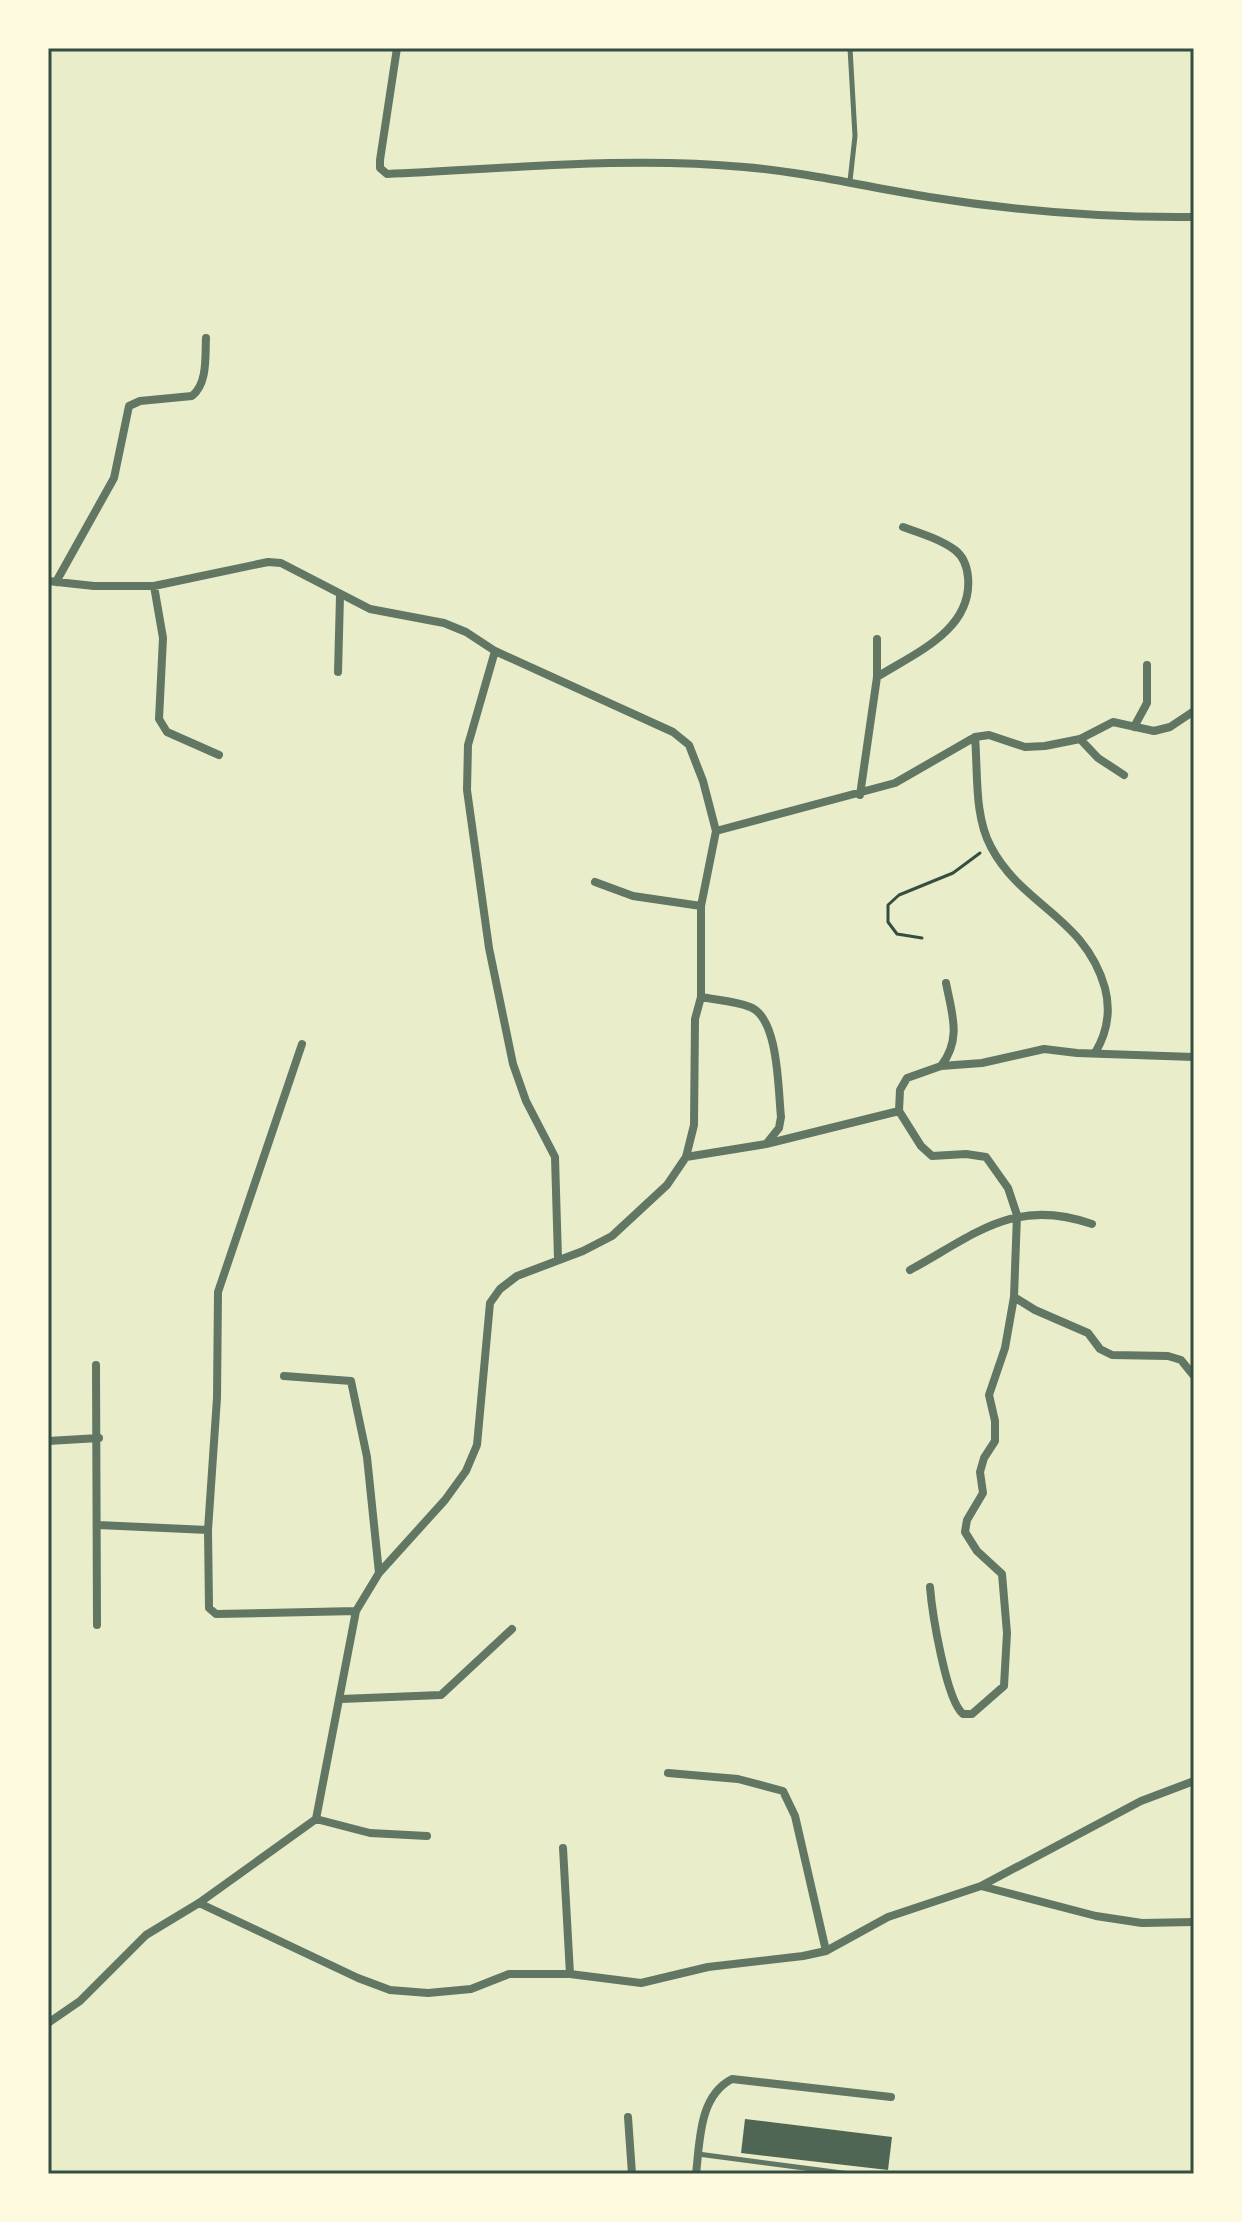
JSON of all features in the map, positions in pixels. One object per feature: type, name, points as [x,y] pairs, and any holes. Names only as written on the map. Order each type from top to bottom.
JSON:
[{"type":"street","points":[[397,48],[380,160],[380,168],[387,174],[675,164],[744,167],[850,181],[929,197],[1049,212],[1194,217]]},
{"type":"street","points":[[48,2023],[80,2001],[146,1935],[199,1903],[316,1819],[356,1611],[379,1573],[445,1500],[466,1471],[477,1445],[490,1303],[500,1289],[517,1276],[583,1251],[612,1236],[667,1185],[686,1157],[694,1125],[694,1037],[701,997],[701,906],[716,831],[696,757],[673,732],[495,651],[444,623],[370,609],[281,563],[268,562],[154,586],[52,582],[114,478],[129,406],[135,402],[192,396],[203,379],[206,338]]},
{"type":"street","points":[[877,677],[944,635],[961,615],[970,588],[967,566],[958,552],[903,527]]},
{"type":"street","points":[[154,586],[163,638],[159,719],[167,732],[219,755]]},
{"type":"street","points":[[338,672],[340,596]]},
{"type":"street","points":[[860,795],[877,677],[877,639]]},
{"type":"street","points":[[495,651],[468,745],[467,790],[489,948],[513,1064],[526,1101],[555,1157],[558,1259]]},
{"type":"street","points":[[1134,727],[1147,703],[1147,665]]},
{"type":"street","points":[[716,831],[860,795],[911,776],[940,755],[975,737],[989,735],[1025,747],[1080,739],[1113,722],[1162,729],[1194,711]]},
{"type":"street","points":[[975,737],[981,820],[990,846],[1008,871],[1086,944],[1098,963],[1108,997],[1108,1017],[1095,1053]]},
{"type":"street","points":[[1080,739],[1098,758],[1124,775]]},
{"type":"street","points":[[595,882],[633,896],[701,906]]},
{"type":"street","points":[[941,1066],[951,1054],[956,1034],[946,983]]},
{"type":"street","points":[[701,997],[751,1007],[766,1022],[771,1035],[781,1117],[779,1128],[766,1144]]},
{"type":"street","points":[[302,1044],[218,1292],[217,1398],[208,1530],[212,1612],[356,1611]]},
{"type":"street","points":[[930,1587],[939,1643],[955,1705],[963,1714],[972,1714],[1003,1690],[1006,1679],[1007,1633],[1002,1574],[977,1551],[965,1532],[967,1520],[983,1493],[980,1472],[984,1458],[995,1441],[995,1421],[989,1395],[1005,1348],[1014,1297],[1017,1215],[1008,1188],[986,1157],[966,1154],[932,1156],[921,1146],[899,1111],[900,1090],[907,1078],[941,1066],[982,1063],[1044,1049],[1194,1057]]},
{"type":"street","points":[[686,1157],[766,1144],[899,1111]]},
{"type":"street","points":[[910,1270],[1017,1215],[1054,1212],[1092,1224]]},
{"type":"street","points":[[1014,1297],[1035,1310],[1088,1333],[1100,1349],[1112,1355],[1168,1356],[1181,1360],[1194,1376]]},
{"type":"street","points":[[96,1365],[99,1438],[97,1625]]},
{"type":"street","points":[[284,1376],[351,1381],[369,1472],[379,1573]]},
{"type":"street","points":[[48,1441],[99,1438]]},
{"type":"street","points":[[98,1525],[208,1530]]},
{"type":"street","points":[[341,1699],[441,1695],[512,1629]]},
{"type":"street","points":[[668,1773],[738,1779],[783,1791],[795,1816],[826,1951]]},
{"type":"street","points":[[199,1903],[390,1990],[454,1993],[509,1974],[570,1974],[641,1983],[708,1967],[775,1961],[826,1951],[888,1917],[981,1886],[1141,1801],[1194,1781]]},
{"type":"street","points":[[316,1819],[370,1833],[427,1836]]},
{"type":"street","points":[[563,1848],[570,1974]]},
{"type":"street","points":[[981,1886],[1096,1916],[1142,1923],[1194,1922]]},
{"type":"street","points":[[696,2174],[707,2105],[717,2087],[732,2079],[891,2097]]},
{"type":"street","points":[[628,2117],[632,2174]]},
{"type":"lane","points":[[850,48],[855,136],[850,181]]},
{"type":"lane","points":[[698,2154],[850,2174]]},
{"type":"path","points":[[922,938],[897,934],[888,922],[888,905],[899,895],[953,873],[990,846]]},
{"type":"building","points":[[745,2119],[892,2137],[888,2170],[741,2153]]}]
